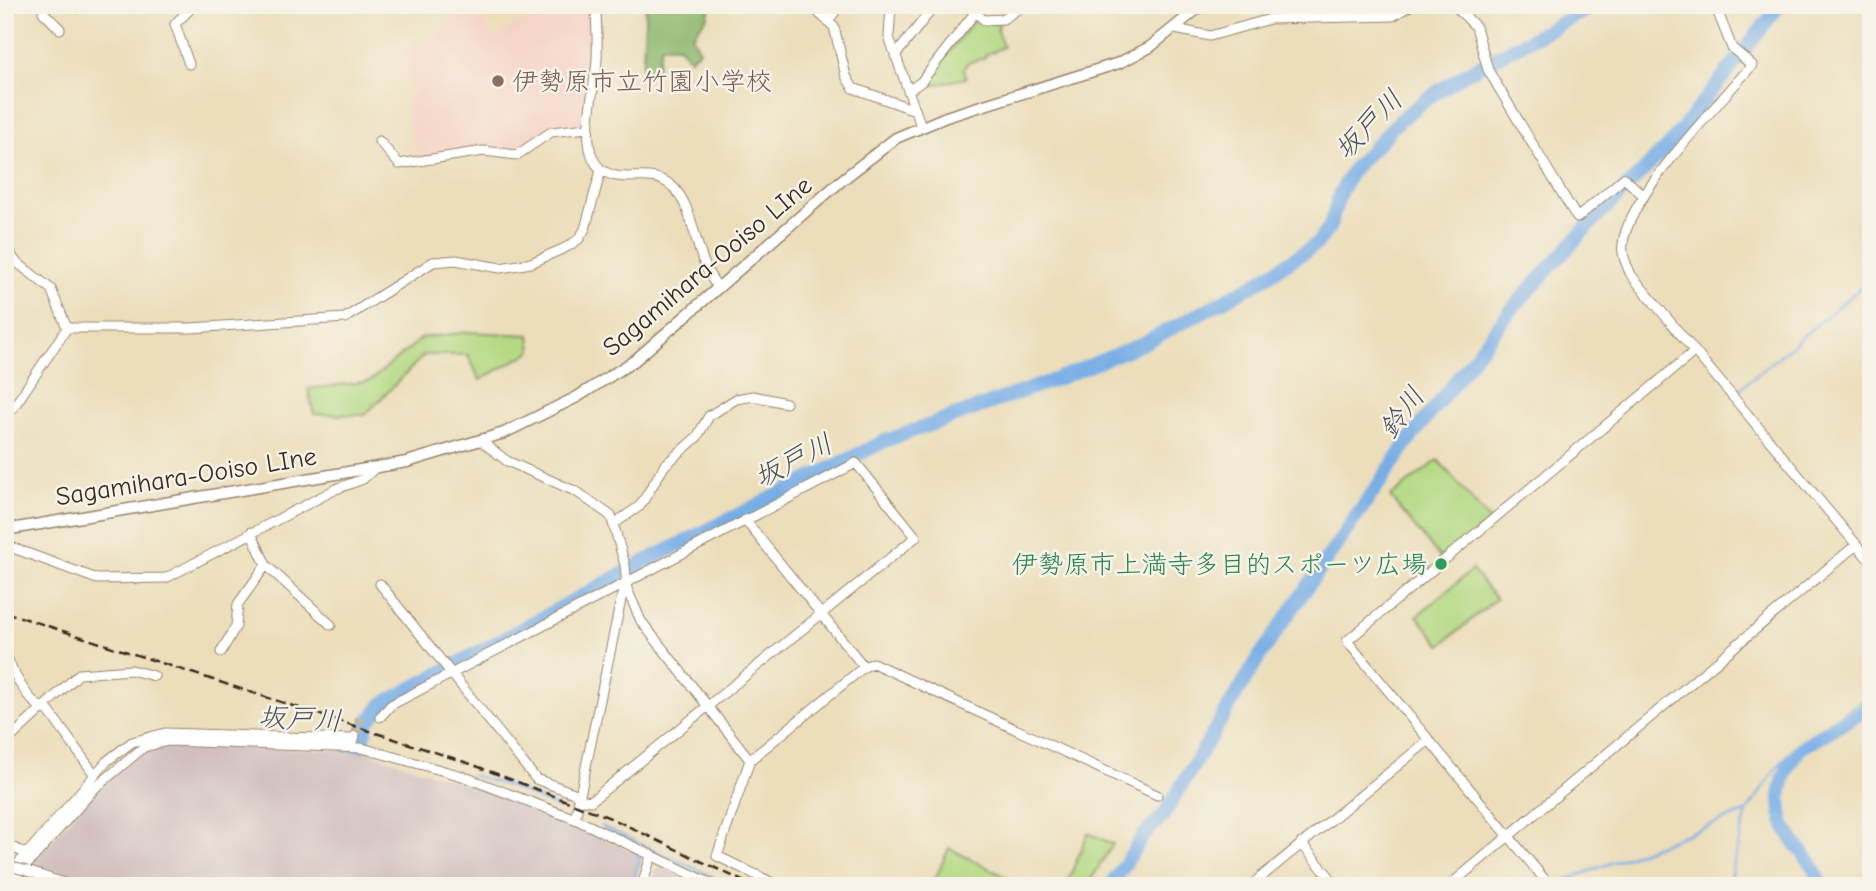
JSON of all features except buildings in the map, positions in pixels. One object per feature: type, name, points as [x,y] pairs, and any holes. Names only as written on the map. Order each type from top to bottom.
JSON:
[{"type":"main road","name":"Sagamihara-Ooiso LIne","points":[[5,530],[375,468],[481,441],[552,411],[607,379],[661,340],[877,151],[921,126],[1119,63],[1150,47],[1202,5]]},
{"type":"street","points":[[47,5],[43,12],[60,29]]},
{"type":"street","points":[[189,64],[175,24],[194,5]]},
{"type":"street","points":[[67,328],[204,327],[345,318],[433,262],[456,260],[499,268],[531,263],[567,247],[579,239],[584,229],[601,170],[590,147],[587,128],[597,58],[596,5]]},
{"type":"street","points":[[810,5],[834,27],[846,76],[853,88],[915,110]]},
{"type":"street","points":[[828,21],[840,5]]},
{"type":"street","points":[[895,57],[935,5]]},
{"type":"street","points":[[967,5],[978,9],[984,20],[1003,19],[1024,5]]},
{"type":"street","points":[[1175,29],[1210,36],[1270,19],[1393,16],[1411,5]]},
{"type":"street","points":[[1454,5],[1476,27],[1488,70],[1577,218],[1624,178],[1642,194]]},
{"type":"street","points":[[1715,5],[1732,48],[1752,65],[1642,194],[1626,232],[1623,255],[1631,275],[1871,562]]},
{"type":"street","points":[[889,6],[889,37],[921,126]]},
{"type":"street","points":[[908,91],[921,82],[978,9]]},
{"type":"street","points":[[379,141],[393,159],[405,165],[484,151],[517,155],[551,132],[587,128]]},
{"type":"street","points":[[601,170],[616,176],[655,177],[672,186],[681,199],[707,272],[719,288]]},
{"type":"street","points":[[5,244],[15,261],[51,289],[67,328]]},
{"type":"street","points":[[5,420],[67,328]]},
{"type":"street","points":[[1550,886],[1348,641],[1695,351]]},
{"type":"street","points":[[615,523],[640,506],[664,465],[696,437],[709,416],[736,399],[753,396],[786,403]]},
{"type":"street","points":[[481,441],[507,461],[597,502],[615,523],[627,585],[641,621],[750,760]]},
{"type":"street","points":[[380,584],[453,673],[537,779],[591,801],[916,537],[856,463],[627,585],[453,673],[391,705],[380,717]]},
{"type":"street","points":[[5,545],[97,579],[166,578],[336,489],[363,479],[375,468]]},
{"type":"street","points":[[745,520],[864,667]]},
{"type":"street","points":[[251,532],[266,565],[331,625]]},
{"type":"street","points":[[1449,886],[1856,545]]},
{"type":"street","points":[[221,652],[236,626],[238,604],[266,565]]},
{"type":"street","points":[[575,819],[622,595],[627,585]]},
{"type":"street","points":[[5,653],[26,691],[42,708],[48,710],[95,775]]},
{"type":"street","points":[[779,886],[717,856],[750,760],[864,667],[873,663],[1157,795]]},
{"type":"street","points":[[5,743],[79,674],[131,670],[154,676]]},
{"type":"street","points":[[5,879],[119,750],[155,734],[205,733],[362,748],[462,776],[575,819],[716,886]]},
{"type":"street","points":[[8,886],[95,788],[144,747],[167,741],[291,742],[354,739],[355,736]]},
{"type":"street","points":[[1250,886],[1429,740]]},
{"type":"street","points":[[1301,843],[1337,886]]},
{"type":"street","points":[[5,844],[27,854]]},
{"type":"street","points":[[642,886],[651,856]]},
{"type":"street","points":[[7,865],[73,886]]},
{"type":"shaded area","name":"伊勢原市立竹園小学校","points":[[590,5],[593,60],[580,126],[550,130],[516,152],[480,142],[471,152],[418,160],[408,120],[408,104],[413,91],[396,65],[406,53],[456,19],[463,9],[471,22],[483,20],[492,37],[530,19],[535,13]]},
{"type":"shaded area","points":[[168,745],[364,751],[530,806],[639,854],[641,860],[633,886],[103,886],[32,863],[97,788],[144,750]]},
{"type":"shaded area","points":[[664,866],[707,886],[652,886],[657,869]]},
{"type":"green space","points":[[646,5],[710,5],[708,16],[692,36],[700,50],[690,59],[679,46],[661,46],[656,73],[642,76]]},
{"type":"green space","points":[[976,17],[999,24],[997,30],[1003,47],[985,55],[985,58],[967,63],[964,69],[966,78],[928,86],[927,81]]},
{"type":"green space","points":[[468,332],[530,335],[532,351],[480,380],[468,355],[424,355],[365,415],[314,414],[308,389],[370,381],[422,338]]},
{"type":"green space","points":[[1438,460],[1490,521],[1442,560],[1390,497]]},
{"type":"green space","points":[[1472,570],[1496,599],[1441,645],[1417,616]]},
{"type":"green space","points":[[1088,833],[1113,844],[1087,886],[1066,886]]},
{"type":"green space","points":[[949,848],[1023,886],[932,886]]},
{"type":"waterway","name":"坂戸川","points":[[346,744],[363,745],[367,722],[383,704],[648,560],[885,441],[1057,379],[1144,343],[1255,284],[1318,243],[1330,226],[1340,193],[1353,169],[1400,120],[1465,74],[1595,5]]},
{"type":"waterway","name":"鈴川","points":[[1111,886],[1143,836],[1163,816],[1259,657],[1407,443],[1511,310],[1585,229],[1669,145],[1780,5]]},
{"type":"waterway","points":[[1734,394],[1871,279]]},
{"type":"waterway","points":[[1728,886],[1747,812],[1775,770],[1798,743],[1871,695]]},
{"type":"waterway","points":[[1820,886],[1813,867],[1786,828],[1780,804],[1783,780],[1801,748],[1871,707]]},
{"type":"waterway","points":[[377,748],[407,756]]},
{"type":"waterway","points":[[471,775],[508,786],[559,808]]},
{"type":"waterway","points":[[1561,882],[1745,812]]},
{"type":"waterway","points":[[601,826],[733,886]]},
{"type":"waterway","points":[[632,886],[640,860],[637,852]]},
{"type":"tunnel","points":[[355,736],[360,718]]},
{"type":"railway","points":[[5,612],[471,764],[613,819],[753,886]]},
{"type":"place","name":"伊勢原市立竹園小学校","points":[[498,81]]},
{"type":"place","name":"伊勢原市上満寺多目的スポーツ広場","points":[[1441,564]]}]
